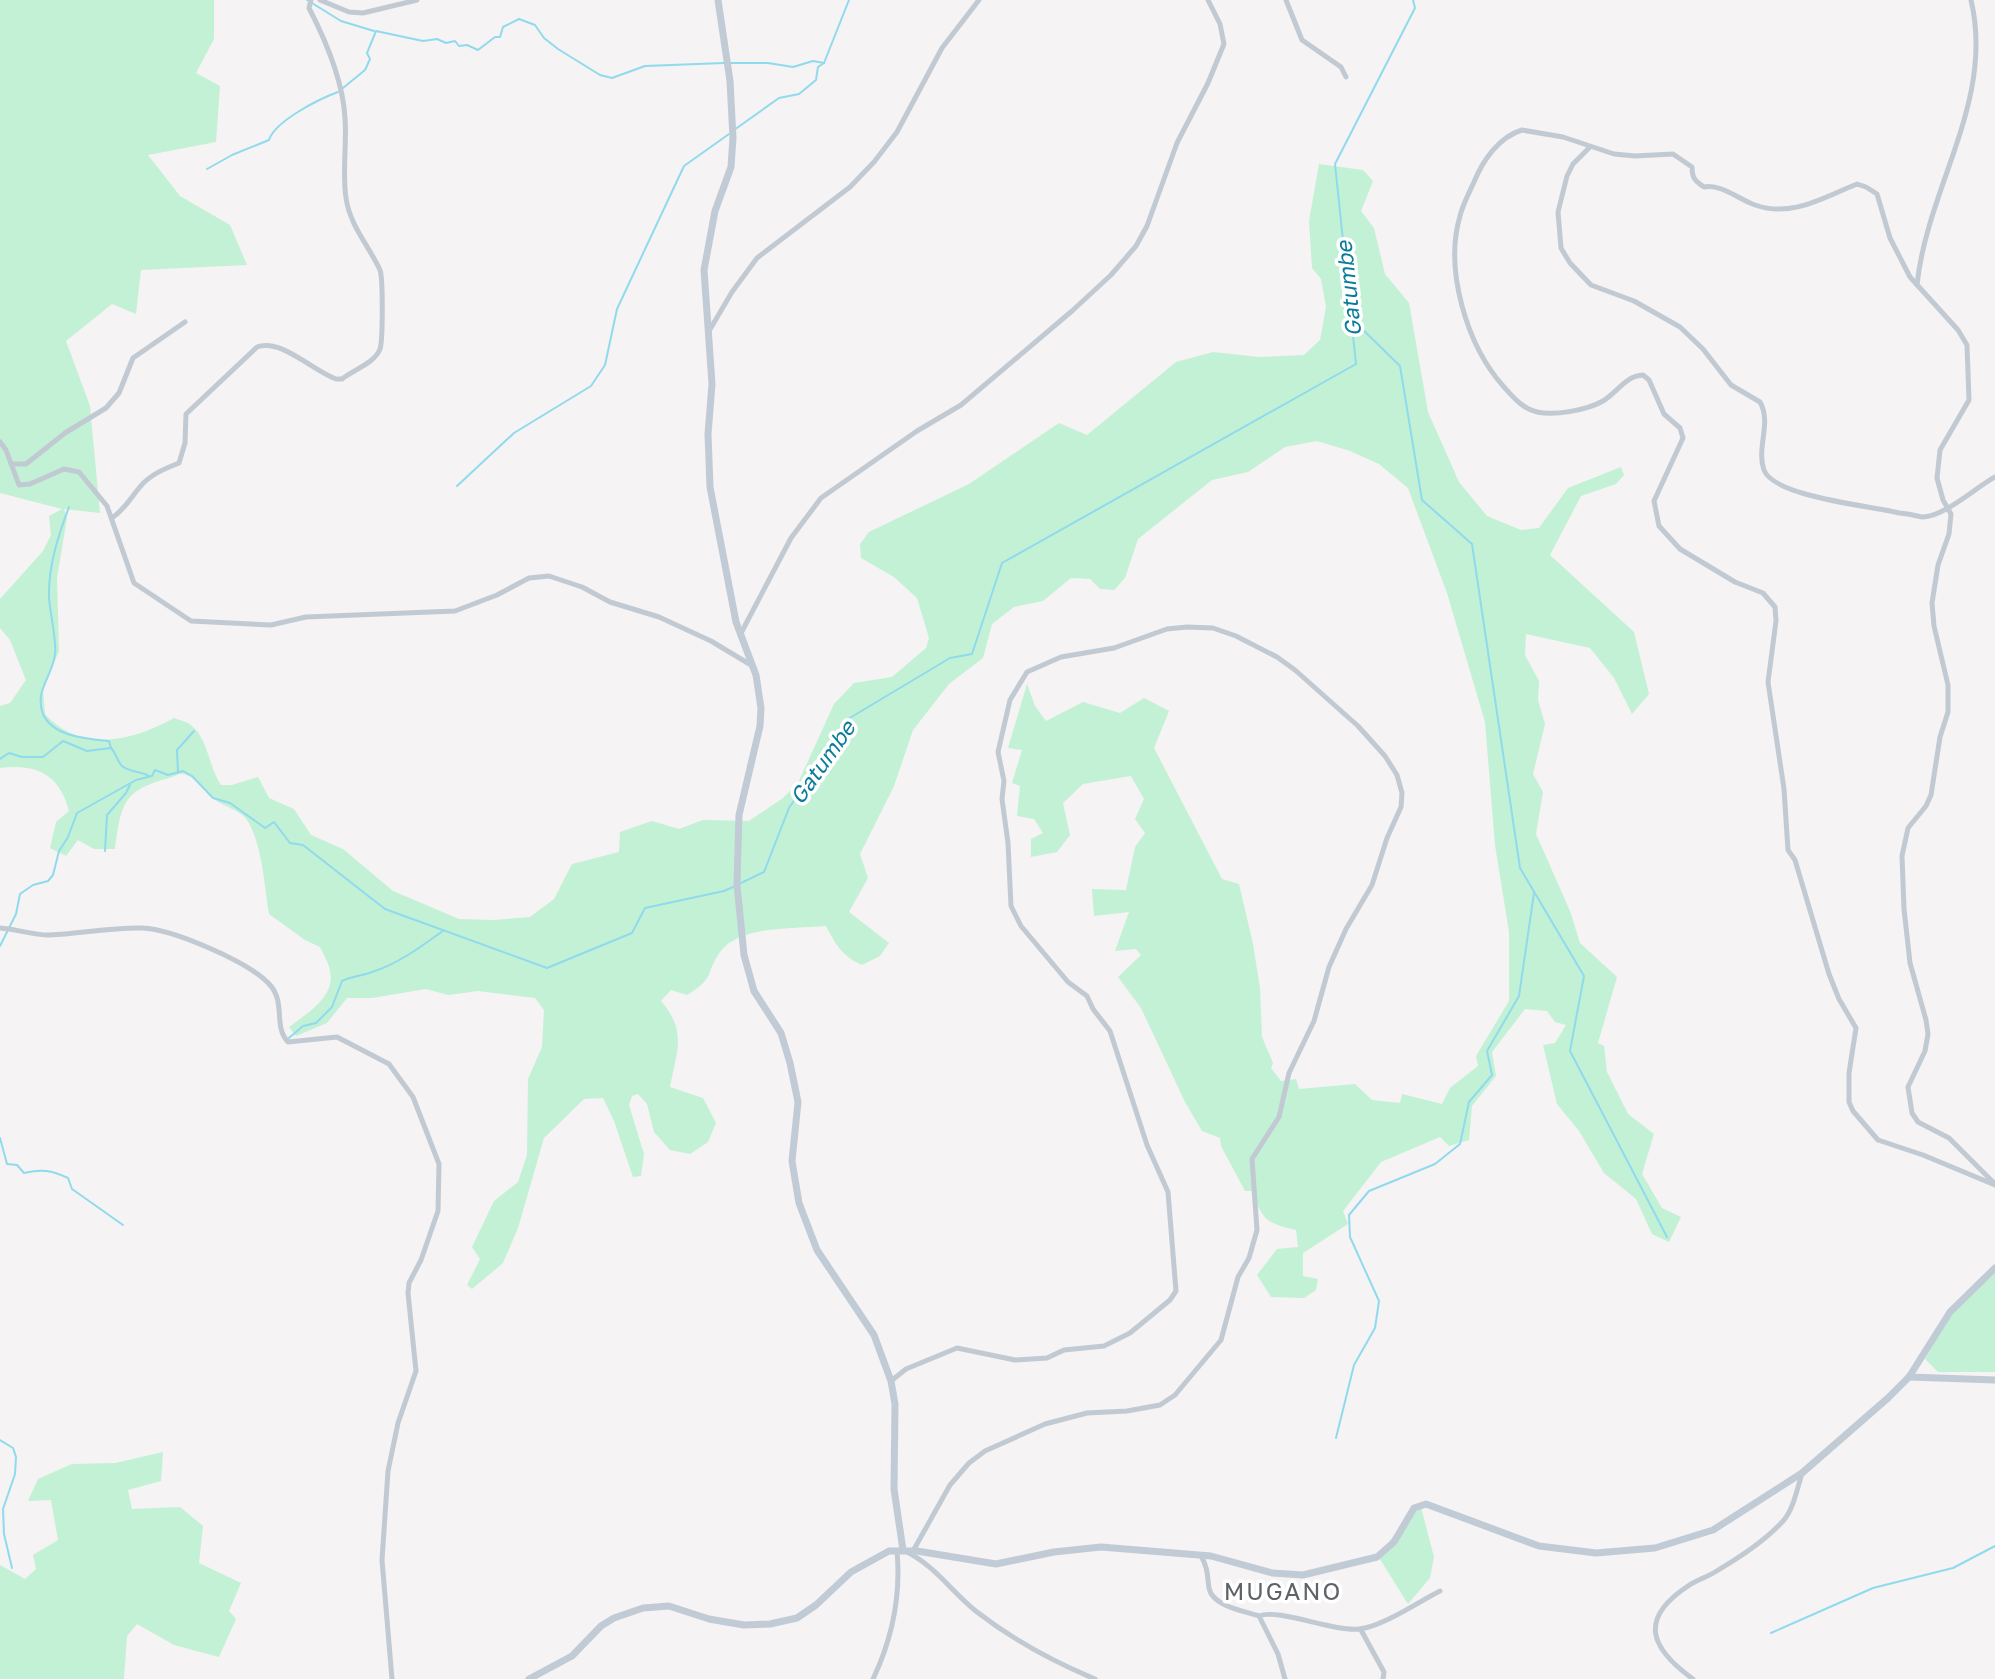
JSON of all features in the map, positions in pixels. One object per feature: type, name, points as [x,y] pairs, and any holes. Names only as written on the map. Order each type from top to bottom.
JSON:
[{"type":"main road","points":[[718,0],[731,90],[732,147],[731,167],[715,211],[704,270],[712,384],[708,434],[710,487],[740,636],[759,685],[761,708],[760,726],[739,815],[737,885],[746,964],[754,991],[784,1041],[793,1077],[798,1102],[792,1161],[799,1203],[817,1250],[870,1327],[891,1381],[895,1404],[894,1489],[900,1550]]},
{"type":"main road","points":[[529,1679],[572,1656],[601,1626],[630,1612],[669,1606],[726,1623],[783,1622],[806,1613],[851,1572],[870,1560],[885,1552],[900,1550],[996,1564],[1089,1548],[1200,1555],[1223,1558],[1272,1573],[1315,1574],[1377,1557],[1394,1542],[1414,1508],[1426,1504],[1539,1546],[1596,1553],[1642,1550],[1678,1543],[1713,1530],[1802,1473],[1853,1431],[1909,1377],[1950,1312],[1995,1268]]},
{"type":"main road","points":[[1909,1377],[1995,1380]]},
{"type":"street","points":[[112,518],[127,506],[138,488],[149,478],[179,463],[185,443],[186,414],[257,347],[264,344],[278,347],[336,379],[342,379],[376,357],[380,349],[383,331],[381,272],[360,238],[346,199],[343,102],[326,39],[309,8],[311,0]]},
{"type":"street","points":[[320,0],[349,12],[363,13],[417,0]]},
{"type":"street","points":[[709,331],[757,258],[850,187],[874,162],[897,132],[942,48],[979,0]]},
{"type":"street","points":[[740,636],[791,538],[821,498],[917,431],[961,405],[1072,311],[1136,246],[1147,226],[1177,143],[1224,44],[1220,24],[1208,0]]},
{"type":"street","points":[[1286,0],[1302,40],[1341,67],[1346,77]]},
{"type":"street","points":[[1917,286],[1924,243],[1940,194],[1962,147],[1980,82],[1978,21],[1971,0]]},
{"type":"street","points":[[1522,130],[1563,137],[1589,148],[1635,156],[1673,154],[1692,167],[1692,176],[1704,187],[1708,185],[1726,190],[1731,195],[1764,207],[1804,207],[1857,184],[1863,185],[1879,197],[1895,248],[1917,286],[1958,330],[1967,345],[1969,400],[1940,450],[1937,478],[1951,514],[1932,603],[1934,626],[1948,685],[1948,712],[1940,737],[1931,795],[1908,828],[1902,856],[1910,963],[1928,1034],[1928,1044],[1910,1079],[1908,1091],[1912,1113],[1918,1122],[1949,1138],[1995,1184],[1878,1140],[1859,1121],[1849,1104],[1849,1073],[1856,1028],[1829,974],[1795,860],[1788,850],[1784,789],[1768,682],[1775,607],[1763,593],[1735,582],[1680,549],[1659,526],[1654,501],[1682,441],[1680,428],[1664,414],[1649,380],[1643,375],[1630,378],[1595,403],[1565,411],[1535,412],[1519,403],[1483,361],[1468,325],[1459,290],[1455,259],[1459,218],[1480,167],[1496,146],[1510,135],[1522,130]]},
{"type":"street","points":[[1589,148],[1573,164],[1562,191],[1558,212],[1561,248],[1584,280],[1634,301],[1683,329],[1731,385],[1760,402],[1765,419],[1763,465],[1768,476],[1801,494],[1923,517],[1942,512],[1995,477]]},
{"type":"street","points":[[11,464],[26,464],[65,433],[106,408],[119,393],[133,358],[185,322]]},
{"type":"street","points":[[0,442],[16,482],[23,486],[64,469],[79,472],[107,506],[134,583],[191,621],[271,625],[306,617],[455,611],[529,578],[549,576],[582,587],[610,602],[659,617],[711,641],[752,665]]},
{"type":"street","points":[[891,1381],[906,1369],[957,1348],[1015,1360],[1047,1358],[1064,1350],[1104,1346],[1130,1333],[1170,1300],[1176,1291],[1168,1192],[1147,1145],[1110,1031],[1087,996],[1068,982],[1021,926],[1011,906],[1002,799],[1004,781],[998,752],[1010,700],[1017,684],[1037,666],[1061,657],[1114,648],[1167,629],[1213,628],[1236,636],[1295,670],[1358,726],[1385,756],[1397,775],[1402,801],[1372,885],[1346,929],[1329,967],[1314,1021],[1285,1084],[1279,1117],[1252,1159],[1257,1230],[1249,1258],[1238,1277],[1224,1334],[1175,1395],[1160,1405],[1087,1413],[1003,1441],[985,1451],[969,1463],[950,1485],[913,1551]]},
{"type":"street","points":[[6,929],[52,935],[155,929],[232,958],[260,976],[275,992],[280,1003],[281,1034],[288,1042],[329,1036],[346,1040],[389,1064],[413,1097],[439,1164],[440,1181],[438,1211],[421,1260],[409,1283],[408,1305],[416,1371],[398,1423],[388,1471],[382,1560],[392,1679]]},
{"type":"street","points":[[1693,1679],[1667,1658],[1659,1647],[1654,1634],[1658,1614],[1690,1584],[1752,1549],[1781,1522],[1788,1513],[1802,1473]]},
{"type":"street","points":[[873,1679],[897,1604],[900,1550],[924,1562],[962,1599],[999,1627],[1072,1670],[1095,1679]]},
{"type":"street","points":[[1200,1555],[1209,1569],[1209,1591],[1215,1600],[1259,1616],[1268,1613],[1310,1624],[1361,1630],[1440,1591]]},
{"type":"street","points":[[1259,1616],[1278,1654],[1285,1679]]},
{"type":"street","points":[[1361,1630],[1384,1672],[1383,1679]]},
{"type":"green space","points":[[0,0],[214,0],[214,39],[196,73],[220,86],[216,142],[148,155],[180,196],[230,225],[247,265],[141,270],[136,314],[112,304],[66,341],[90,406],[100,513],[64,509],[67,518],[57,578],[59,651],[43,689],[45,714],[59,727],[91,739],[108,740],[142,733],[174,718],[188,723],[202,738],[221,785],[258,777],[269,798],[294,809],[311,835],[343,849],[393,891],[459,919],[530,917],[554,899],[572,864],[619,852],[620,832],[652,821],[679,829],[703,820],[749,821],[783,798],[798,783],[834,704],[854,683],[892,677],[926,648],[929,638],[917,598],[894,577],[861,558],[860,544],[869,532],[969,484],[1059,423],[1087,435],[1176,362],[1213,352],[1259,357],[1304,355],[1320,340],[1326,307],[1321,279],[1312,268],[1309,221],[1319,164],[1363,170],[1373,181],[1361,211],[1374,228],[1385,274],[1409,303],[1428,412],[1459,482],[1487,516],[1521,530],[1539,528],[1568,488],[1621,467],[1624,475],[1616,484],[1581,496],[1550,555],[1634,632],[1649,694],[1632,714],[1614,678],[1590,648],[1526,634],[1525,655],[1539,681],[1538,700],[1545,724],[1533,774],[1543,792],[1536,834],[1570,911],[1580,943],[1617,977],[1598,1043],[1604,1046],[1607,1072],[1628,1114],[1654,1134],[1642,1174],[1662,1208],[1681,1217],[1669,1242],[1652,1234],[1636,1199],[1604,1173],[1579,1131],[1557,1104],[1543,1045],[1555,1043],[1566,1025],[1555,1022],[1547,1011],[1525,1009],[1492,1052],[1496,1076],[1472,1106],[1469,1140],[1449,1146],[1440,1137],[1381,1162],[1343,1211],[1348,1224],[1303,1253],[1303,1276],[1318,1279],[1316,1290],[1304,1298],[1271,1297],[1257,1275],[1277,1249],[1298,1247],[1296,1230],[1267,1219],[1253,1191],[1245,1191],[1221,1146],[1220,1138],[1202,1131],[1141,1008],[1118,977],[1141,955],[1136,949],[1115,951],[1129,912],[1094,916],[1092,889],[1126,890],[1135,847],[1145,833],[1135,819],[1144,799],[1131,776],[1083,784],[1063,803],[1070,835],[1057,852],[1031,857],[1031,839],[1043,833],[1034,819],[1017,816],[1020,786],[1012,783],[1022,750],[1008,748],[1027,684],[1035,706],[1046,721],[1083,702],[1120,713],[1144,698],[1169,711],[1154,748],[1222,879],[1239,884],[1260,988],[1262,1037],[1273,1063],[1271,1068],[1281,1081],[1296,1079],[1299,1089],[1355,1084],[1372,1100],[1400,1103],[1402,1094],[1442,1104],[1450,1088],[1478,1066],[1476,1056],[1509,1001],[1509,932],[1495,845],[1485,722],[1447,593],[1408,488],[1379,464],[1317,441],[1285,447],[1248,472],[1212,480],[1138,539],[1125,578],[1114,590],[1100,589],[1090,579],[1071,578],[1043,601],[1014,607],[992,624],[983,658],[949,684],[913,730],[894,786],[860,854],[868,878],[849,912],[889,943],[880,956],[862,965],[855,962],[840,949],[826,926],[769,930],[729,943],[720,952],[706,979],[687,995],[671,990],[661,1001],[674,1022],[678,1041],[670,1087],[703,1098],[716,1123],[708,1142],[690,1154],[670,1150],[654,1132],[647,1104],[638,1094],[632,1096],[629,1105],[644,1154],[641,1176],[633,1177],[603,1098],[584,1099],[544,1138],[518,1228],[503,1263],[472,1289],[467,1285],[480,1259],[472,1247],[494,1201],[518,1182],[527,1155],[528,1079],[542,1047],[544,1010],[535,998],[478,991],[448,995],[426,989],[372,998],[347,998],[327,1023],[296,1036],[289,1027],[324,997],[331,980],[329,968],[320,947],[269,914],[257,845],[249,823],[242,815],[214,799],[194,779],[179,774],[142,788],[127,801],[115,849],[94,849],[78,840],[66,856],[50,848],[56,822],[69,811],[60,788],[36,770],[0,768],[0,706],[10,703],[26,680],[10,640],[0,628],[0,599],[43,551],[51,535],[49,516],[62,509],[0,493]]},
{"type":"green space","points":[[1995,1273],[1995,1372],[1938,1372],[1925,1359],[1951,1314]]},
{"type":"green space","points":[[163,1452],[161,1481],[128,1490],[132,1509],[180,1507],[203,1526],[199,1563],[241,1583],[229,1611],[236,1619],[219,1657],[174,1645],[137,1624],[127,1636],[124,1679],[0,1679],[0,1565],[25,1579],[36,1569],[33,1555],[58,1540],[51,1500],[28,1501],[38,1479],[72,1464],[115,1463]]},
{"type":"green space","points":[[1421,1507],[1434,1557],[1430,1578],[1408,1604],[1378,1556],[1414,1510]]},
{"type":"waterway","points":[[307,0],[341,21],[374,31]]},
{"type":"waterway","points":[[734,130],[779,98],[799,94],[816,80],[818,67],[824,63],[849,0]]},
{"type":"waterway","name":"Gatumbe","points":[[739,884],[764,872],[789,808],[848,719],[950,658],[972,654],[1002,563],[1356,364],[1335,164],[1415,8],[1413,0]]},
{"type":"waterway","points":[[343,88],[365,70],[370,59],[367,53],[376,31],[423,41],[455,41],[459,46],[467,45],[478,50],[495,37],[500,37],[503,27],[519,19],[535,25],[544,38],[558,49],[600,75],[612,78],[645,66],[724,63]]},
{"type":"waterway","points":[[730,63],[768,63],[793,67],[813,61],[824,63]]},
{"type":"waterway","points":[[207,169],[269,140],[288,118],[338,92]]},
{"type":"waterway","points":[[457,486],[514,433],[591,386],[605,365],[617,309],[684,166],[729,134]]},
{"type":"waterway","points":[[1353,320],[1400,366],[1422,500],[1472,544],[1520,868],[1584,976],[1570,1051],[1667,1237]]},
{"type":"waterway","points":[[69,507],[50,575],[49,598],[55,649],[54,662],[42,690],[41,705],[43,714],[55,728],[72,735],[109,741],[111,748]]},
{"type":"waterway","points":[[178,772],[177,750],[194,731]]},
{"type":"waterway","points":[[0,759],[9,753],[22,757],[43,757],[63,741],[87,751],[111,748],[122,766],[149,776]]},
{"type":"waterway","name":"Gatumbe","points":[[0,946],[16,914],[20,894],[33,885],[48,881],[53,875],[59,851],[77,813],[136,780],[152,776],[155,770],[168,775],[183,771],[213,798],[230,803],[265,828],[274,822],[290,843],[303,845],[385,909],[547,968],[632,933],[645,908],[733,887]]},
{"type":"waterway","points":[[105,851],[107,815],[130,785]]},
{"type":"waterway","points":[[1336,1438],[1354,1365],[1375,1328],[1379,1301],[1350,1237],[1349,1215],[1369,1191],[1435,1164],[1460,1144],[1469,1102],[1492,1075],[1487,1051],[1519,996],[1534,893]]},
{"type":"waterway","points":[[289,1038],[303,1026],[316,1023],[332,1007],[342,981],[391,964],[444,930]]},
{"type":"waterway","points":[[0,1138],[7,1164],[17,1165],[24,1173],[46,1171],[68,1178],[72,1189],[123,1225]]},
{"type":"waterway","points":[[0,1440],[13,1448],[16,1457],[15,1474],[3,1509],[4,1534],[12,1568]]},
{"type":"waterway","points":[[1771,1633],[1873,1588],[1953,1568],[1995,1546]]},
{"type":"district","name":"MUGANO","points":[[1283,1590]]}]
